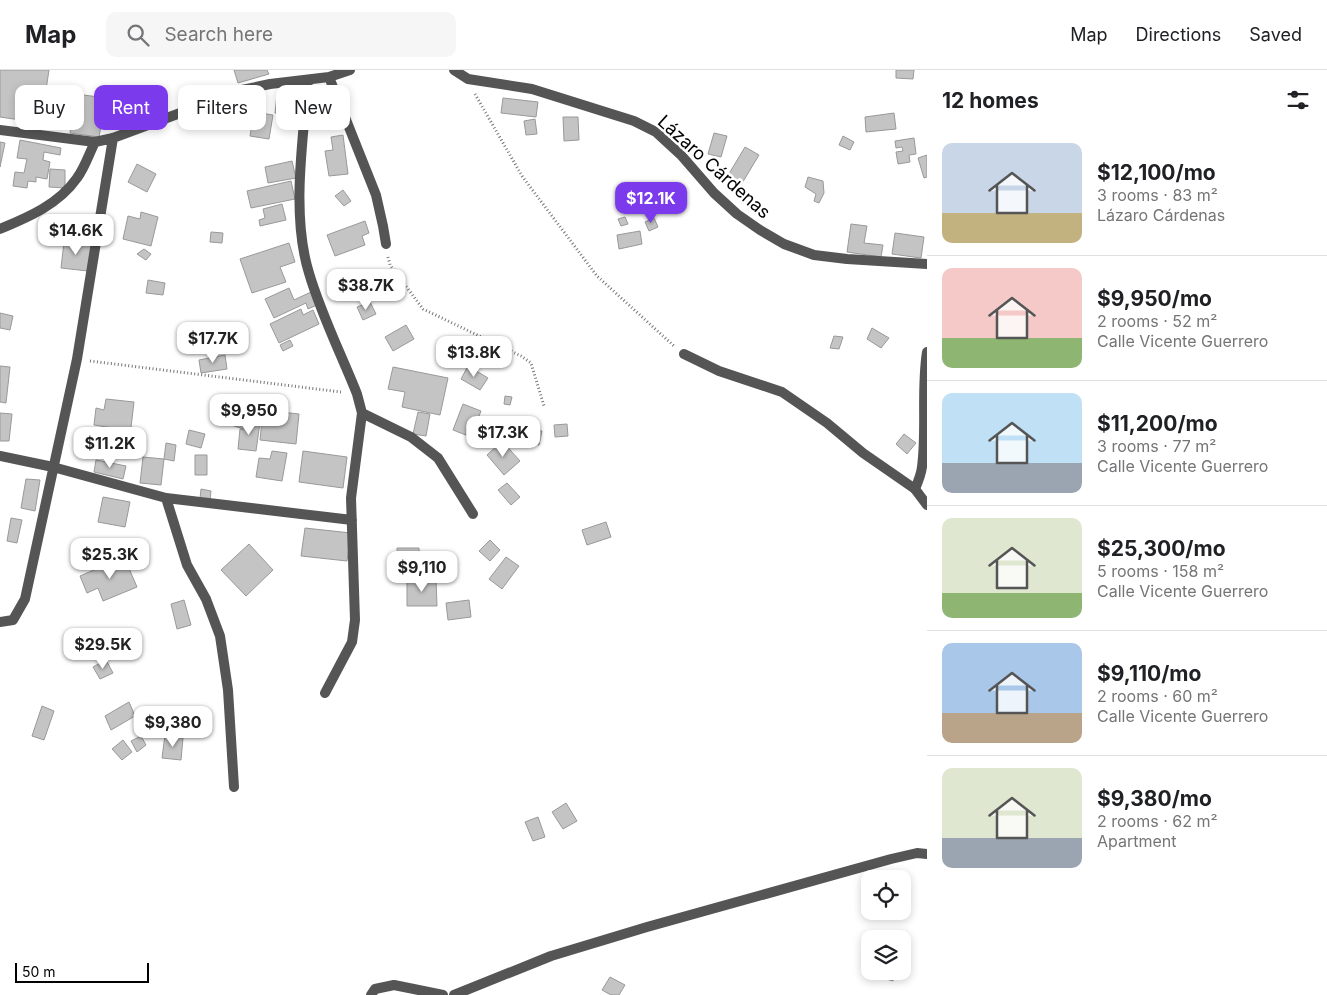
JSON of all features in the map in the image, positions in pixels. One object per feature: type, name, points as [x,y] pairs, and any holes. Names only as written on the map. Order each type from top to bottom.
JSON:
[{"type":"street","points":[[0,130],[95,142],[113,138],[242,90],[270,84],[330,78],[350,70]]},
{"type":"street","name":"Lázaro Cárdenas","points":[[454,70],[468,79],[532,89],[634,121],[656,132],[682,155],[714,193],[737,214],[784,244],[814,255],[927,264]]},
{"type":"street","points":[[330,78],[376,195],[384,226],[386,244]]},
{"type":"street","points":[[308,80],[301,162],[302,236],[308,272],[357,394],[362,412],[351,498],[355,620],[352,642],[326,693]]},
{"type":"street","points":[[0,622],[13,620],[25,599],[76,359],[113,138]]},
{"type":"street","points":[[0,229],[32,216],[55,201],[77,178],[95,142]]},
{"type":"street","points":[[915,490],[922,468],[926,426],[925,365],[927,352]]},
{"type":"street","points":[[684,354],[719,371],[782,392],[827,423],[863,453],[915,490],[927,505]]},
{"type":"street","points":[[362,412],[411,437],[438,458],[473,514]]},
{"type":"street","points":[[0,456],[53,467],[166,498],[352,520]]},
{"type":"street","points":[[915,490],[927,480]]},
{"type":"street","points":[[166,498],[188,565],[206,599],[220,636],[228,690],[234,787]]},
{"type":"street","points":[[454,995],[551,956],[647,927],[891,859],[917,853],[927,854]]},
{"type":"street","points":[[370,995],[375,989],[394,985],[443,995]]},
{"type":"path","points":[[468,79],[479,102],[522,176],[597,276],[684,354]]},
{"type":"path","points":[[386,244],[390,265],[423,309],[522,356],[531,363],[544,406]]},
{"type":"path","points":[[76,359],[357,394]]},
{"type":"building","points":[[0,70],[49,70],[47,85],[15,85],[15,119],[0,117]]},
{"type":"building","points":[[234,70],[267,70],[269,74],[238,83]]},
{"type":"building","points":[[896,70],[914,70],[913,79],[896,78]]},
{"type":"building","points":[[84,95],[94,96],[94,130],[100,130],[99,137],[70,133],[70,130],[84,130]]},
{"type":"building","points":[[503,98],[538,102],[536,117],[501,113]]},
{"type":"building","points":[[894,113],[896,129],[866,132],[865,117]]},
{"type":"building","points":[[266,114],[273,115],[269,139],[250,136],[251,130],[266,130]]},
{"type":"building","points":[[563,117],[578,117],[579,140],[564,141]]},
{"type":"building","points":[[535,119],[537,134],[526,135],[524,121]]},
{"type":"building","points":[[714,133],[727,136],[721,157],[708,154]]},
{"type":"building","points":[[343,135],[348,174],[329,176],[325,151],[333,150],[331,137]]},
{"type":"building","points":[[843,136],[854,142],[850,150],[839,145]]},
{"type":"building","points":[[914,138],[916,154],[909,155],[910,162],[898,164],[896,152],[903,151],[902,147],[896,148],[895,141]]},
{"type":"building","points":[[20,140],[61,148],[60,155],[44,152],[43,160],[50,162],[47,179],[36,177],[36,182],[28,181],[27,188],[13,186],[15,172],[24,173],[27,159],[17,158]]},
{"type":"building","points":[[0,142],[5,143],[0,167]]},
{"type":"building","points":[[745,147],[759,155],[741,185],[727,177]]},
{"type":"building","points":[[927,155],[927,177],[924,178],[918,158]]},
{"type":"building","points":[[292,161],[296,178],[268,183],[265,167]]},
{"type":"building","points":[[137,164],[156,174],[147,192],[128,182]]},
{"type":"building","points":[[50,169],[65,170],[65,188],[49,187]]},
{"type":"building","points":[[808,177],[823,181],[824,193],[819,203],[814,201],[816,194],[805,187]]},
{"type":"building","points":[[291,181],[295,199],[251,208],[247,191]]},
{"type":"building","points":[[343,190],[351,201],[344,206],[335,196]]},
{"type":"building","points":[[282,204],[286,220],[260,226],[259,220],[265,218],[263,209]]},
{"type":"building","points":[[141,212],[158,217],[151,246],[123,239],[128,216],[140,219]]},
{"type":"building","points":[[625,217],[628,224],[621,226],[618,219]]},
{"type":"building","points":[[654,218],[658,227],[649,231],[645,222]]},
{"type":"building","points":[[365,221],[369,233],[362,236],[365,245],[335,256],[327,235]]},
{"type":"building","points":[[851,224],[867,226],[864,243],[883,245],[881,257],[847,252]]},
{"type":"building","points":[[640,231],[642,244],[619,249],[617,235]]},
{"type":"building","points":[[211,232],[223,233],[222,243],[210,242]]},
{"type":"building","points":[[895,233],[924,237],[921,258],[892,254]]},
{"type":"building","points":[[64,242],[92,245],[88,271],[61,268]]},
{"type":"building","points":[[289,243],[295,262],[280,267],[286,282],[252,293],[240,259]]},
{"type":"building","points":[[144,249],[151,254],[146,260],[137,254]]},
{"type":"building","points":[[342,278],[349,294],[340,298],[333,282]]},
{"type":"building","points":[[148,280],[165,283],[163,295],[146,293]]},
{"type":"building","points":[[289,288],[294,300],[311,292],[317,305],[308,309],[306,303],[274,318],[265,299]]},
{"type":"building","points":[[370,302],[376,314],[363,320],[357,307]]},
{"type":"building","points":[[301,309],[303,315],[313,310],[319,324],[279,343],[270,324]]},
{"type":"building","points":[[0,313],[13,316],[10,330],[0,328]]},
{"type":"building","points":[[406,325],[414,339],[393,351],[385,337]]},
{"type":"building","points":[[872,328],[889,338],[881,348],[867,339]]},
{"type":"building","points":[[834,336],[843,337],[839,349],[830,348]]},
{"type":"building","points":[[290,340],[293,346],[283,351],[280,345]]},
{"type":"building","points":[[225,355],[227,369],[201,373],[199,360]]},
{"type":"building","points":[[0,366],[10,367],[6,403],[0,402]]},
{"type":"building","points":[[468,366],[488,378],[480,390],[461,379]]},
{"type":"building","points":[[393,367],[448,378],[440,415],[402,407],[405,392],[388,389]]},
{"type":"building","points":[[222,396],[251,406],[243,429],[214,419]]},
{"type":"building","points":[[505,396],[512,397],[510,405],[504,404]]},
{"type":"building","points":[[106,399],[134,402],[130,436],[112,434],[113,428],[94,425],[96,408],[104,410]]},
{"type":"building","points":[[463,404],[481,411],[471,437],[453,430]]},
{"type":"building","points":[[263,410],[299,414],[296,444],[260,440]]},
{"type":"building","points":[[418,412],[430,414],[426,436],[413,434]]},
{"type":"building","points":[[0,413],[12,414],[9,441],[0,441]]},
{"type":"building","points":[[247,420],[260,422],[256,451],[238,449],[240,429],[244,430]]},
{"type":"building","points":[[567,424],[568,436],[555,437],[554,425]]},
{"type":"building","points":[[531,429],[542,431],[539,445],[528,443]]},
{"type":"building","points":[[189,430],[205,434],[201,448],[186,444]]},
{"type":"building","points":[[904,434],[916,443],[907,454],[896,444]]},
{"type":"building","points":[[502,441],[520,461],[504,475],[487,455]]},
{"type":"building","points":[[166,443],[176,445],[174,461],[164,459]]},
{"type":"building","points":[[272,451],[287,453],[282,481],[256,477],[259,458],[270,459]]},
{"type":"building","points":[[303,451],[347,457],[343,488],[299,482]]},
{"type":"building","points":[[195,455],[207,455],[207,475],[195,475]]},
{"type":"building","points":[[143,457],[164,459],[161,485],[140,483]]},
{"type":"building","points":[[96,460],[126,466],[123,479],[94,472]]},
{"type":"building","points":[[26,479],[40,480],[35,511],[21,508]]},
{"type":"building","points":[[507,483],[520,497],[511,505],[498,490]]},
{"type":"building","points":[[201,489],[211,491],[210,500],[200,499]]},
{"type":"building","points":[[103,497],[130,502],[125,527],[98,522]]},
{"type":"building","points":[[11,518],[22,520],[17,543],[7,541]]},
{"type":"building","points":[[606,522],[611,537],[587,545],[582,530]]},
{"type":"building","points":[[305,528],[351,533],[347,561],[301,556]]},
{"type":"building","points":[[490,540],[500,550],[490,561],[479,551]]},
{"type":"building","points":[[249,544],[273,570],[246,596],[221,570]]},
{"type":"building","points":[[397,548],[419,548],[420,575],[398,575]]},
{"type":"building","points":[[124,557],[137,587],[103,601],[98,588],[87,593],[80,576]]},
{"type":"building","points":[[506,557],[519,566],[502,589],[489,579]]},
{"type":"building","points":[[407,580],[436,580],[437,606],[407,606]]},
{"type":"building","points":[[184,600],[191,625],[177,629],[171,604]]},
{"type":"building","points":[[469,600],[471,617],[448,620],[446,603]]},
{"type":"building","points":[[106,660],[113,673],[100,679],[93,667]]},
{"type":"building","points":[[129,702],[135,716],[111,730],[105,716]]},
{"type":"building","points":[[42,706],[54,711],[44,740],[32,736]]},
{"type":"building","points":[[165,735],[183,738],[181,760],[162,758]]},
{"type":"building","points":[[141,736],[146,745],[137,752],[131,741]]},
{"type":"building","points":[[123,740],[132,752],[122,760],[112,749]]},
{"type":"building","points":[[566,803],[577,821],[563,829],[552,812]]},
{"type":"building","points":[[538,817],[545,837],[533,841],[525,822]]},
{"type":"building","points":[[610,977],[625,985],[619,995],[611,995],[602,990]]}]
